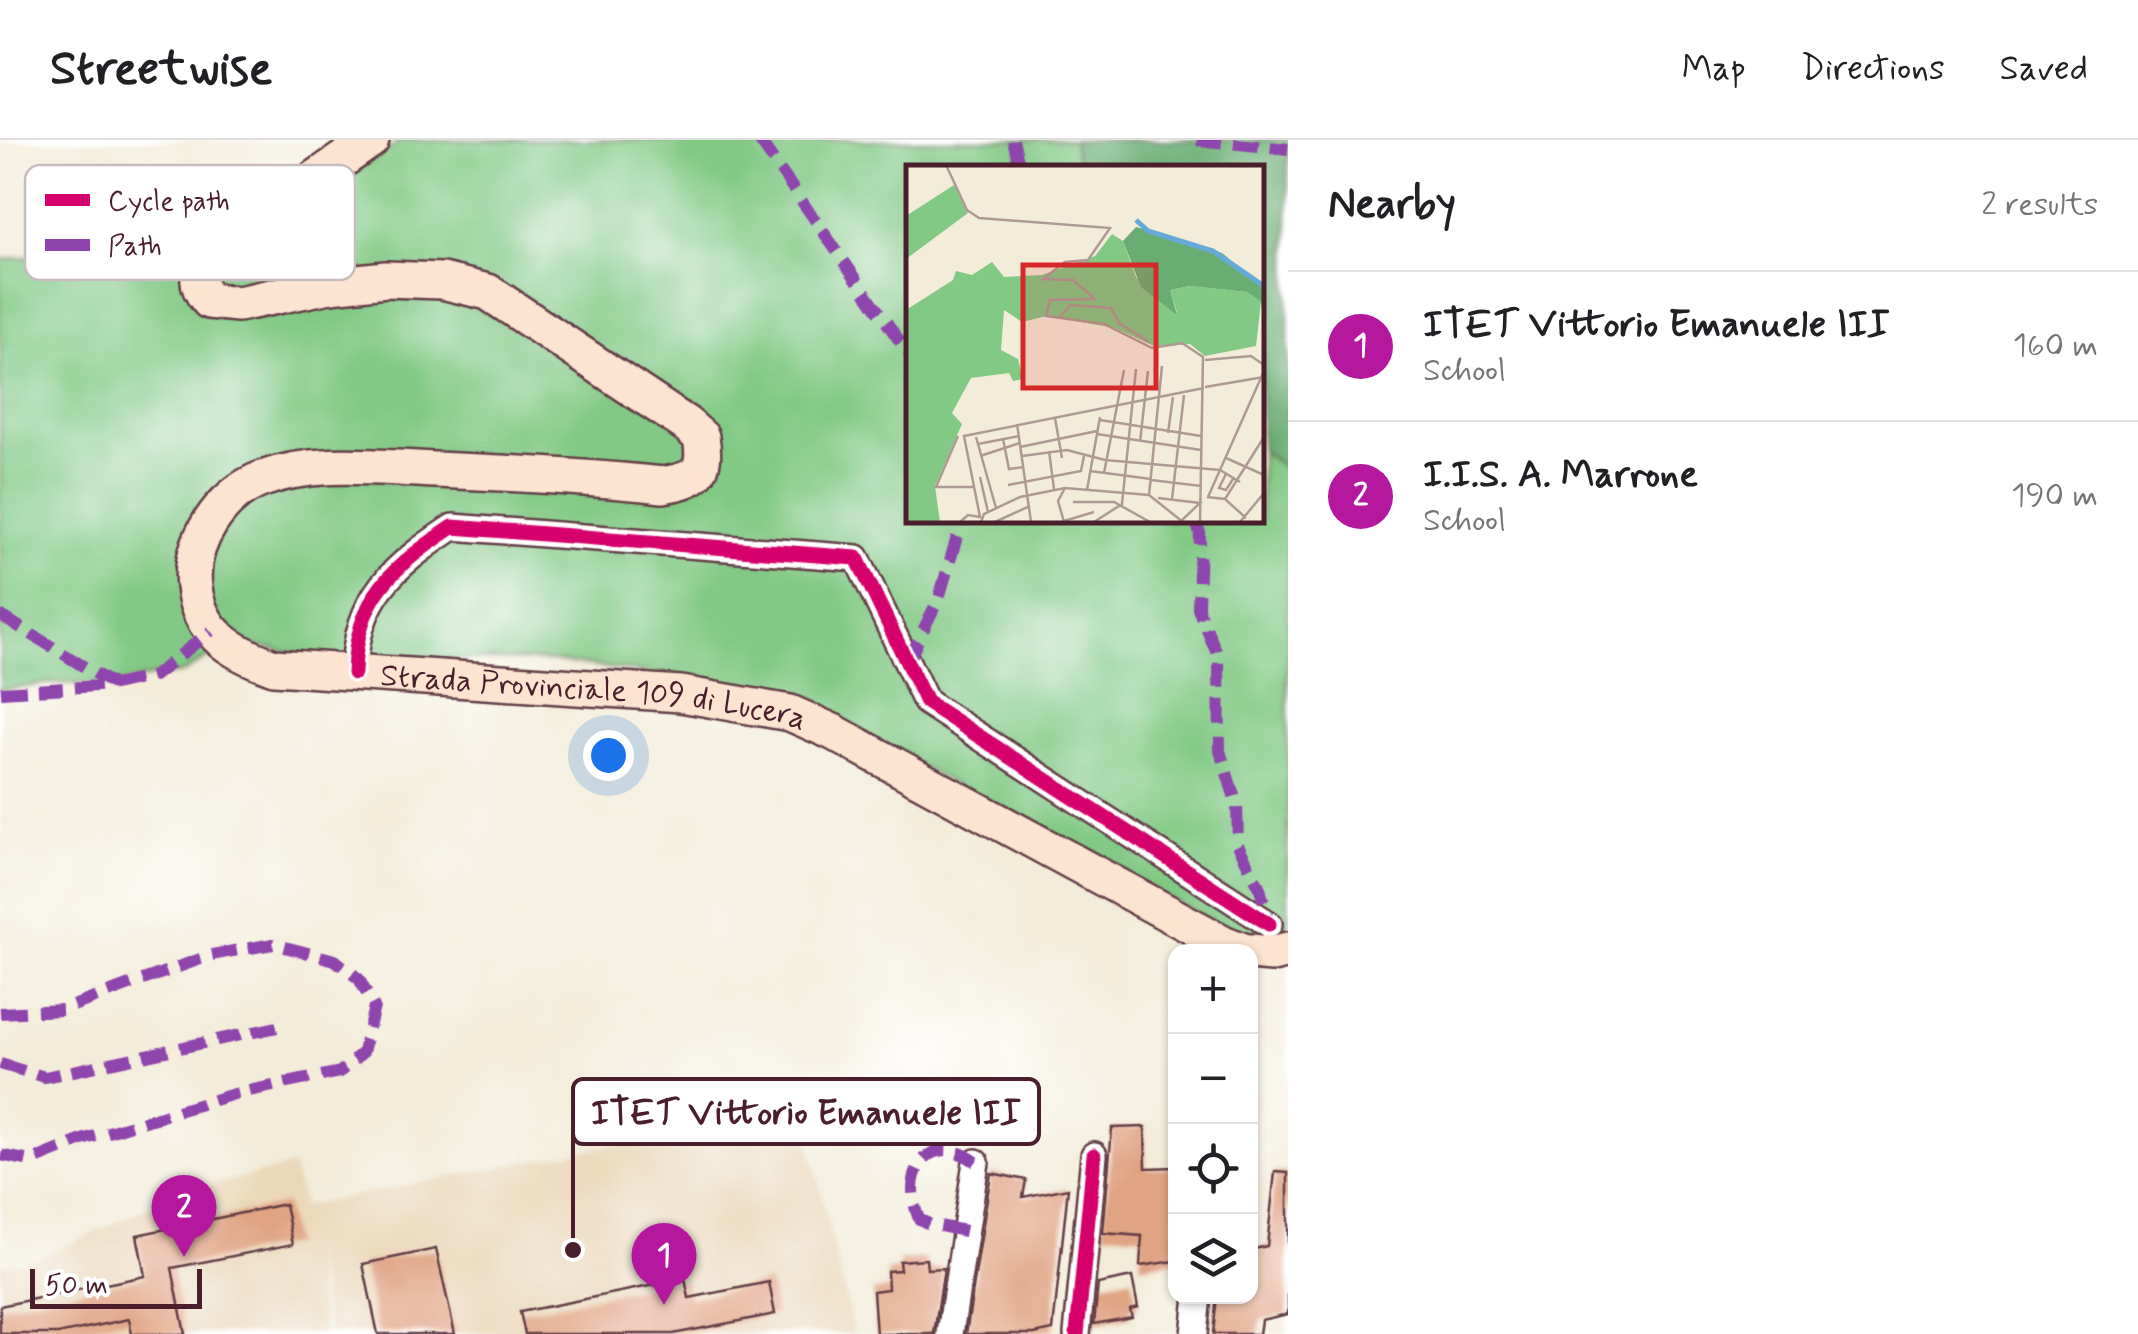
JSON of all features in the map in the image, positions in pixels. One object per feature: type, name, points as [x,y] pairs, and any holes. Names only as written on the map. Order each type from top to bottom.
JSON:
[{"type":"main road","name":"Strada Provinciale 109 di Lucera","points":[[334,165],[370,140]]},
{"type":"main road","name":"Strada Provinciale 109 di Lucera","points":[[199,280],[199,290],[209,301],[238,304],[330,284],[386,279],[442,281],[488,292],[686,424],[701,437],[704,456],[700,470],[686,481],[662,485],[330,466],[261,479],[234,496],[206,528],[194,568],[199,612],[211,630],[241,656],[274,668],[681,694],[790,713],[834,732],[1223,943],[1263,944]]},
{"type":"street","points":[[354,673],[354,655],[370,600],[407,558],[453,527],[856,558],[926,702],[1263,944]]},
{"type":"street","points":[[1077,1334],[1094,1155]]},
{"type":"street","points":[[950,1334],[976,1162]]},
{"type":"street","points":[[1194,1334],[1197,1304]]},
{"type":"shaded area","points":[[801,1107],[854,1334],[330,1334],[309,1237],[324,1334],[0,1334],[0,1265],[45,1256],[183,1191],[293,1166],[303,1206]]},
{"type":"green space","points":[[402,140],[1073,140],[1078,165],[906,165],[906,522],[1263,522],[1263,452],[1288,471],[1288,933],[1227,929],[889,750],[802,693],[552,661],[308,656],[233,641],[183,673],[114,685],[49,683],[0,691],[0,260],[25,257],[25,280],[355,280],[355,172]]},
{"type":"green space","points":[[1073,140],[1288,140],[1288,471],[1263,452],[1263,165],[1078,165]]},
{"type":"building","points":[[1145,1127],[1146,1168],[1168,1167],[1168,1262],[1140,1266],[1142,1236],[1103,1233],[1112,1128]]},
{"type":"building","points":[[1275,1172],[1288,1173],[1288,1314],[1261,1320],[1259,1334],[1213,1334],[1216,1304],[1258,1304],[1258,1248],[1267,1246]]},
{"type":"building","points":[[991,1173],[1026,1180],[1023,1197],[1068,1188],[1053,1330],[1034,1334],[966,1334]]},
{"type":"building","points":[[285,1204],[293,1244],[172,1268],[185,1334],[132,1334],[129,1319],[58,1334],[0,1334],[0,1306],[145,1276],[137,1235]]},
{"type":"building","points":[[436,1249],[455,1334],[378,1334],[363,1264]]},
{"type":"building","points":[[926,1259],[927,1269],[944,1268],[934,1334],[876,1334],[873,1291],[888,1289],[887,1271],[900,1270],[899,1261]]},
{"type":"building","points":[[1132,1277],[1138,1307],[1130,1309],[1132,1317],[1094,1324],[1098,1284]]},
{"type":"building","points":[[685,1279],[689,1298],[769,1282],[775,1314],[673,1334],[525,1334],[520,1312]]},
{"type":"marked path","points":[[759,140],[906,350]]},
{"type":"marked path","points":[[1013,140],[1019,165]]},
{"type":"marked path","points":[[1197,140],[1288,149]]},
{"type":"marked path","points":[[907,663],[939,598],[961,522]]},
{"type":"marked path","points":[[1196,522],[1200,533],[1198,609],[1219,658],[1220,751],[1237,805],[1238,845],[1260,888],[1269,924]]},
{"type":"marked path","points":[[0,615],[114,685],[0,692]]},
{"type":"marked path","points":[[114,685],[154,676],[211,631]]},
{"type":"marked path","points":[[0,1013],[62,1010],[211,955],[273,944],[335,960],[359,979],[374,1007],[363,1052],[340,1072],[234,1094],[82,1140],[31,1161],[0,1155]]},
{"type":"marked path","points":[[0,1064],[45,1077],[282,1026]]},
{"type":"marked path","points":[[965,1231],[919,1219],[913,1186],[922,1161],[932,1153],[959,1153],[976,1162]]},
{"type":"cycle path","points":[[354,673],[362,623],[382,586],[413,555],[453,527],[857,558],[926,702],[1269,924]]},
{"type":"cycle path","points":[[1077,1334],[1094,1155]]},
{"type":"place","name":"ITET Vittorio Emanuele III","points":[[573,1250]]},
{"type":"place","name":"I.I.S. A. Marrone","points":[[184,1257]]},
{"type":"place","name":"ITET Vittorio Emanuele III","points":[[664,1305]]}]
